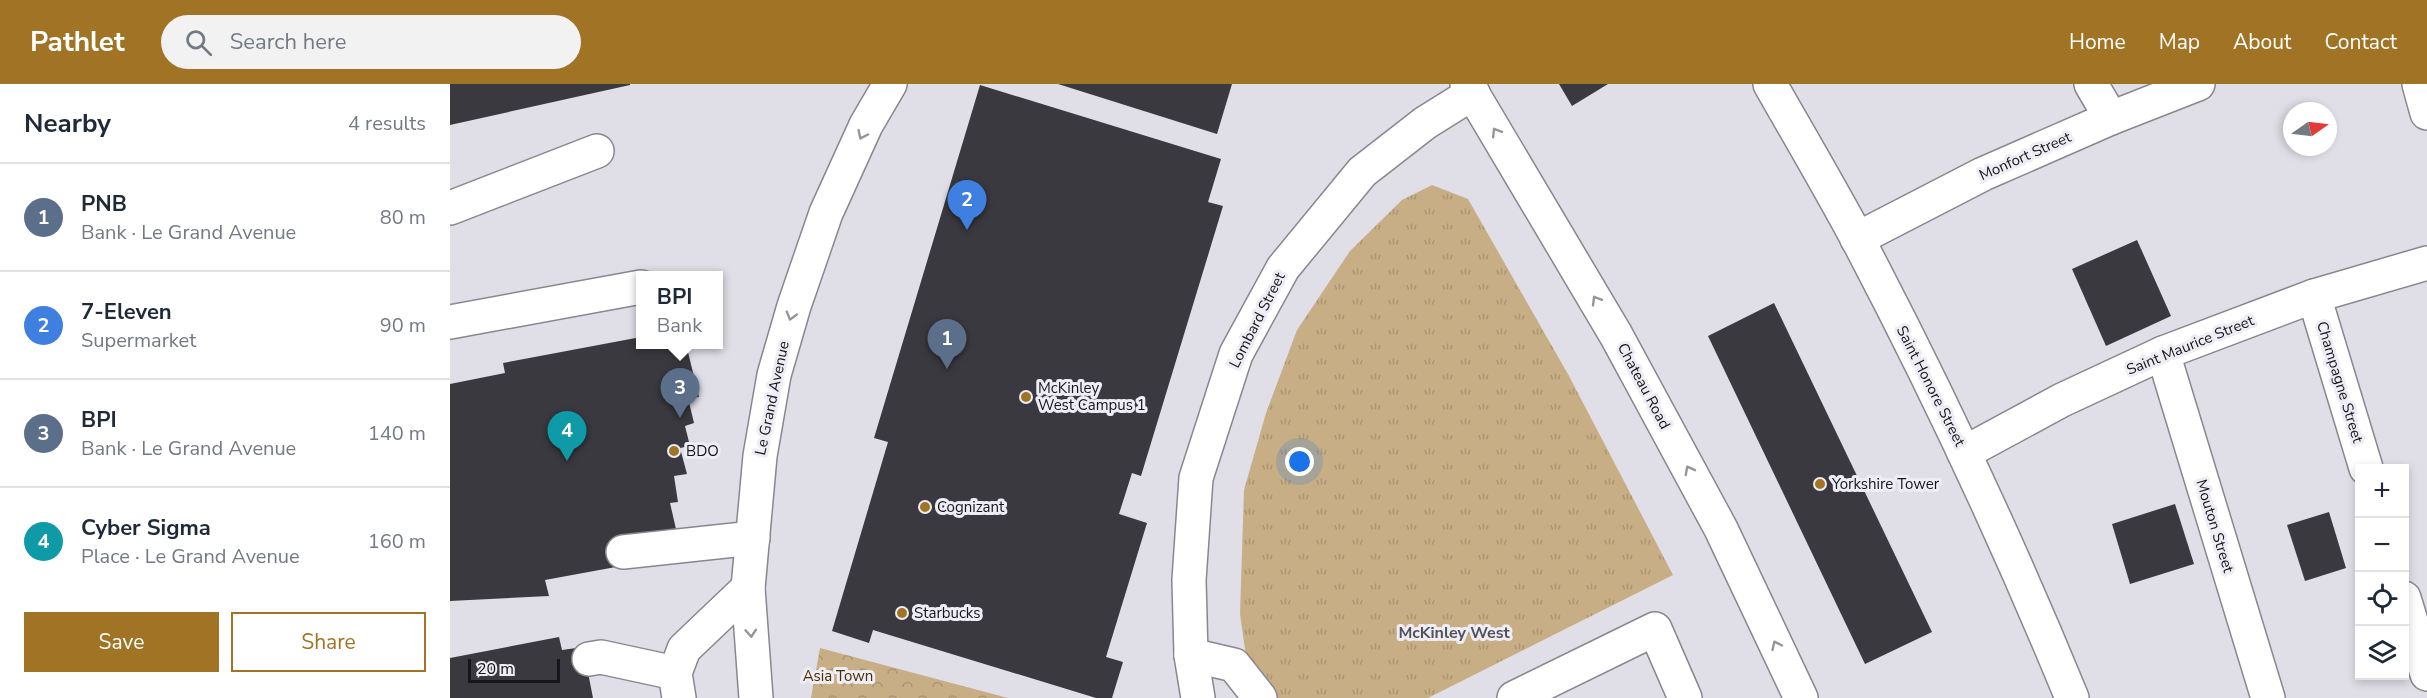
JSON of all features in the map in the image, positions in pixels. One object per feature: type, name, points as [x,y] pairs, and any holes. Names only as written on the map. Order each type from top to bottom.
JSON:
[{"type":"street","name":"Le Grand Avenue","points":[[756,698],[748,588],[759,456],[774,375],[794,306],[826,213],[866,125],[890,84]]},
{"type":"street","name":"Saint Honore Street","points":[[1770,84],[1857,239],[1964,453],[2043,626],[2072,698]]},
{"type":"street","points":[[2091,84],[2111,118]]},
{"type":"street","name":"Monfort Street","points":[[1857,239],[1983,174],[2111,118],[2198,84]]},
{"type":"street","points":[[2419,84],[2427,113]]},
{"type":"street","name":"Lombard Street","points":[[1198,698],[1191,655],[1189,580],[1196,478],[1236,354],[1283,268],[1362,172],[1470,89]]},
{"type":"street","name":"Chateau Road","points":[[1470,89],[1622,345],[1721,529],[1801,698]]},
{"type":"street","points":[[450,207],[597,151]]},
{"type":"street","name":"Saint Maurice Street","points":[[1964,453],[2062,400],[2163,353],[2314,296],[2427,263]]},
{"type":"street","points":[[450,322],[636,288]]},
{"type":"street","name":"Champagne Street","points":[[2314,296],[2365,464]]},
{"type":"street","name":"Mouton Street","points":[[2163,353],[2268,698]]},
{"type":"street","points":[[623,552],[753,538]]},
{"type":"street","points":[[589,658],[601,657],[677,686],[684,649],[748,588]]},
{"type":"street","points":[[2409,615],[2427,674]]},
{"type":"street","points":[[1514,698],[1654,629],[1685,698]]},
{"type":"street","points":[[1191,655],[1234,665],[1260,698]]},
{"type":"green space","points":[[1432,185],[1468,199],[1569,376],[1673,575],[1428,698],[1252,698],[1240,614],[1244,490],[1266,413],[1297,330],[1350,251],[1402,200]]},
{"type":"green space","name":"Asia Town","points":[[820,648],[1008,698],[811,698]]},
{"type":"building","points":[[450,84],[630,84],[630,85],[450,125]]},
{"type":"building","points":[[1058,84],[1232,84],[1217,134]]},
{"type":"building","points":[[1559,84],[1608,84],[1572,106]]},
{"type":"building","name":"McKinley West Campus 1","points":[[980,85],[1221,159],[1208,202],[1223,206],[1141,476],[1132,473],[1119,514],[1147,523],[1106,657],[1123,662],[1112,698],[1096,698],[873,630],[869,643],[832,631],[888,442],[874,438]]},
{"type":"building","points":[[2137,240],[2171,316],[2106,346],[2072,269]]},
{"type":"building","name":"Yorkshire Tower","points":[[1774,303],[1932,632],[1865,664],[1708,336]]},
{"type":"building","points":[[636,338],[636,349],[687,349],[699,397],[688,398],[694,423],[685,426],[690,446],[680,448],[687,474],[674,476],[678,502],[670,503],[676,529],[668,530],[670,557],[545,580],[549,596],[450,601],[450,384],[505,373],[503,363]]},
{"type":"building","points":[[2175,504],[2194,564],[2130,584],[2112,524]]},
{"type":"building","points":[[2329,512],[2346,568],[2305,581],[2287,525]]},
{"type":"building","points":[[559,637],[562,650],[583,647],[593,698],[450,698],[450,658]]},
{"type":"place","name":"7-Eleven","points":[[967,230]]},
{"type":"place","name":"PNB","points":[[947,369]]},
{"type":"place","name":"McKinley West Campus 1","points":[[1026,397]]},
{"type":"place","name":"BPI","points":[[680,418]]},
{"type":"place","name":"BDO","points":[[674,451]]},
{"type":"place","name":"Cyber Sigma","points":[[567,461]]},
{"type":"place","name":"Yorkshire Tower","points":[[1820,484]]},
{"type":"place","name":"Cognizant","points":[[925,507]]},
{"type":"place","name":"Starbucks","points":[[902,613]]},
{"type":"district","name":"McKinley West","points":[[1454,632]]}]
